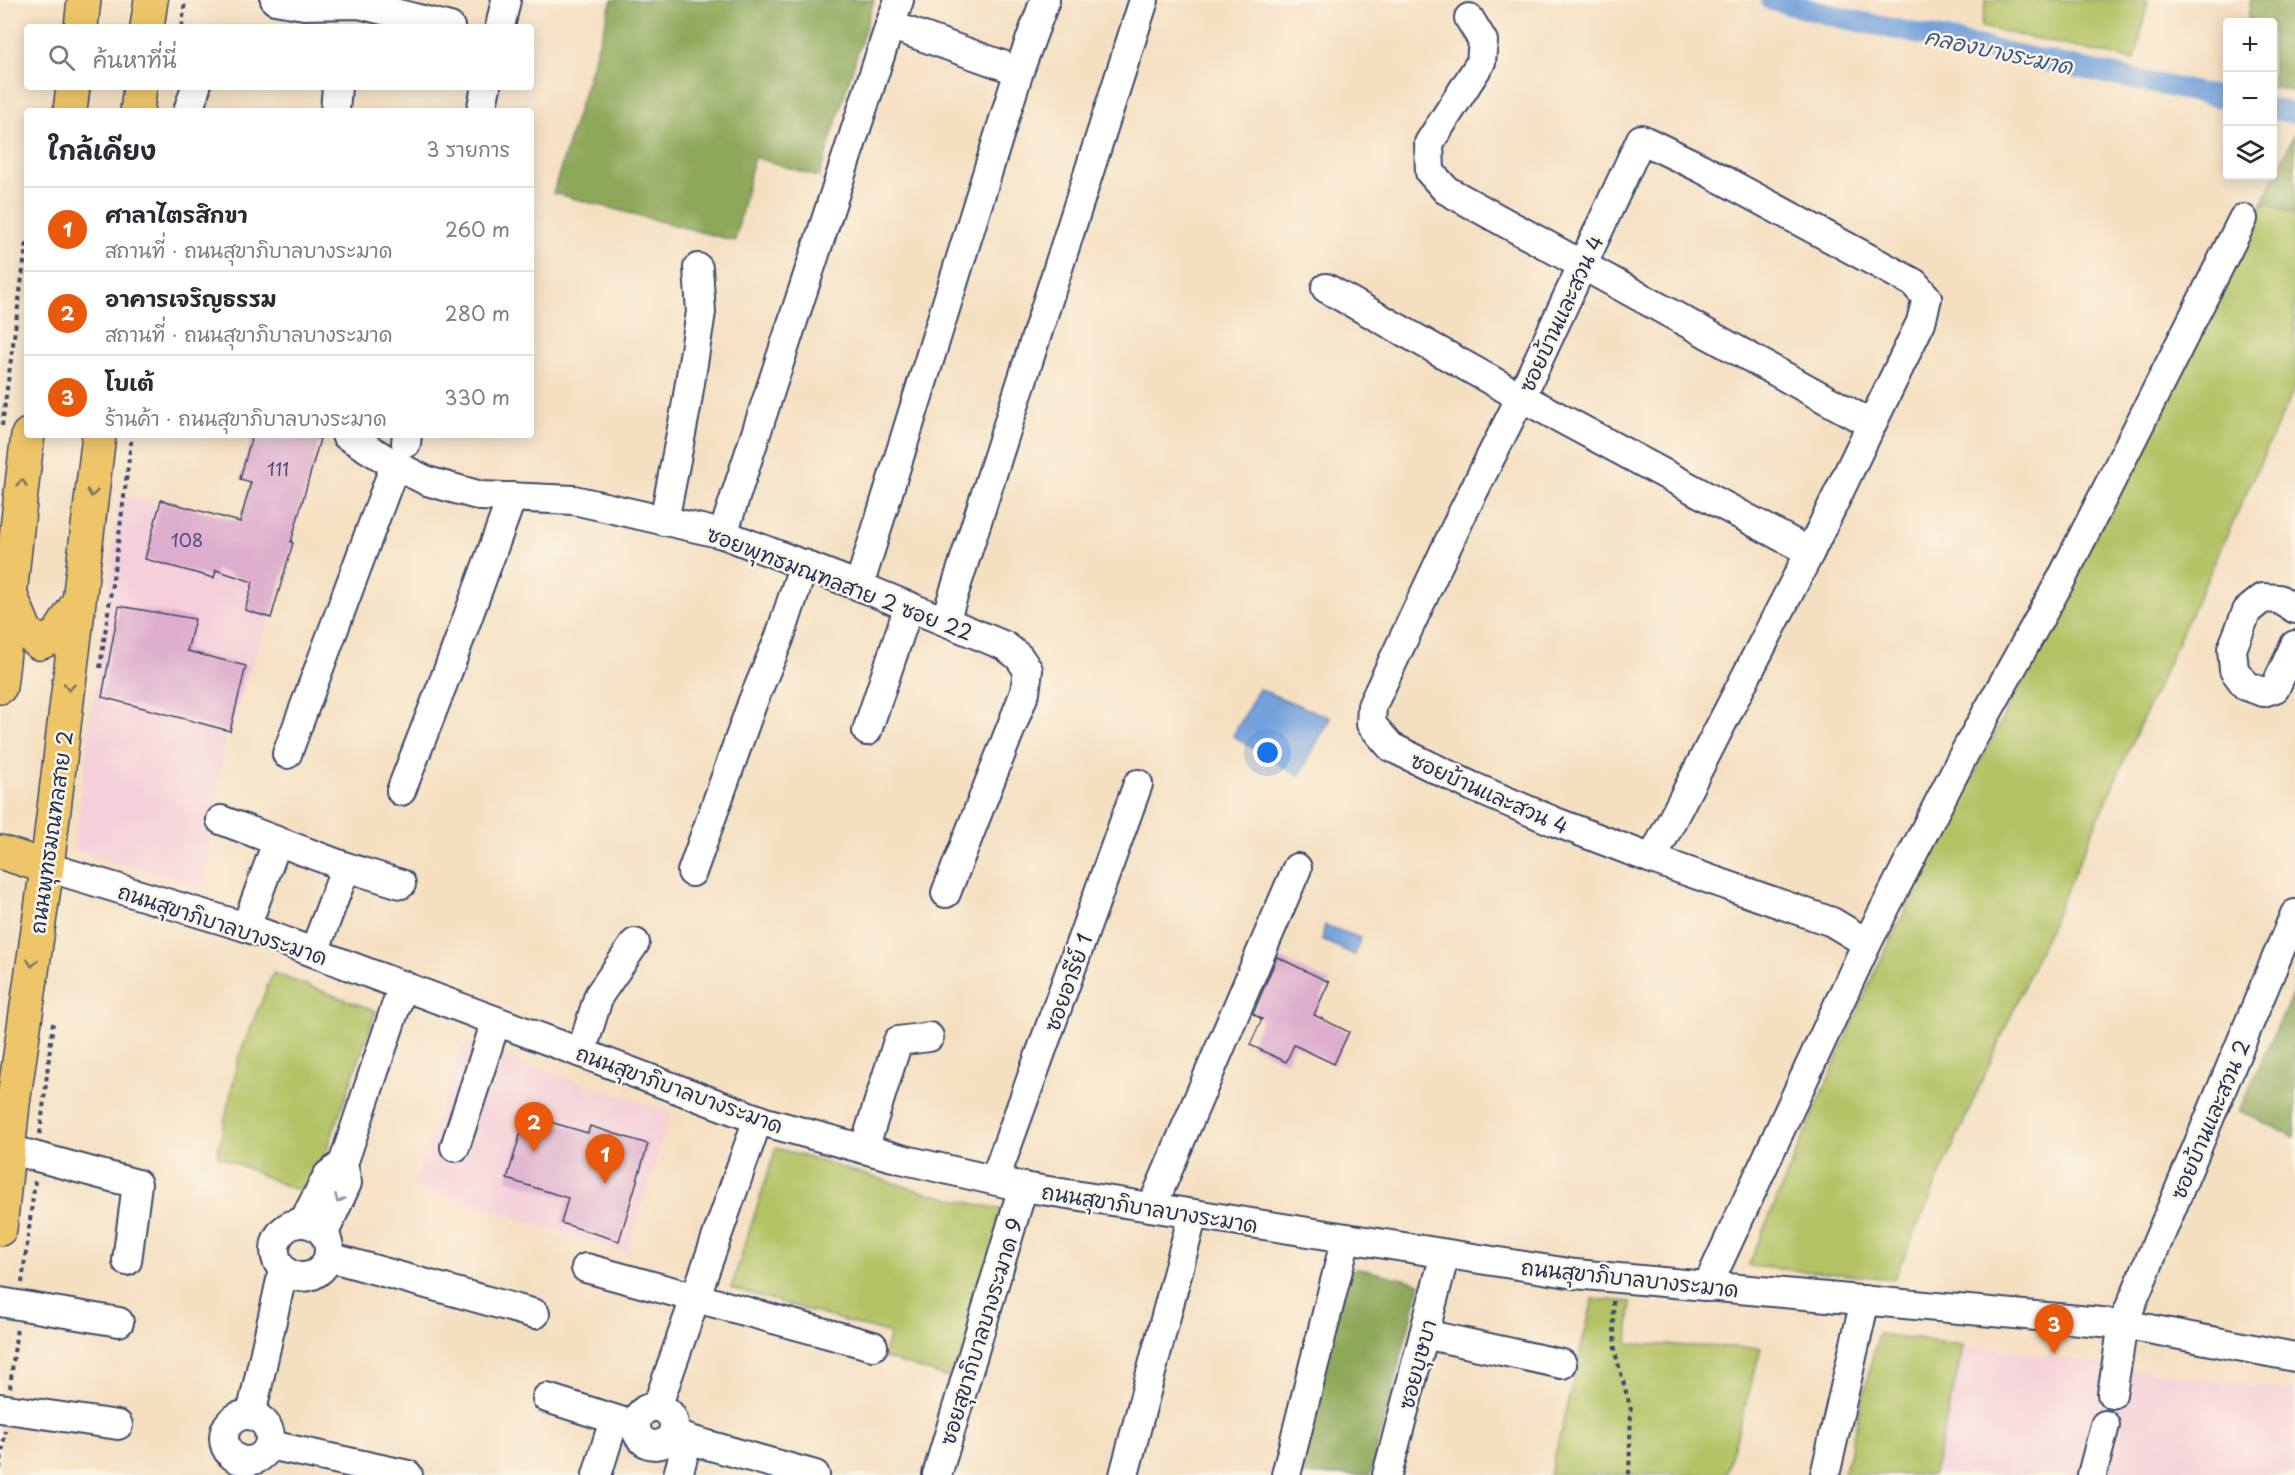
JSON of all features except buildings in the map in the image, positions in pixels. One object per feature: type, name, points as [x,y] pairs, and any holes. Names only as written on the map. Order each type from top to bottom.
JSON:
[{"type":"main road","points":[[81,24],[84,0]]},
{"type":"main road","points":[[147,24],[151,0]]},
{"type":"main road","points":[[70,108],[73,90]]},
{"type":"main road","points":[[137,108],[140,90]]},
{"type":"main road","points":[[0,687],[11,594],[7,547],[15,434]]},
{"type":"main road","name":"ถนนพุทธมณฑลสาย 2","points":[[0,1229],[8,1149],[7,1090],[47,867],[99,438]]},
{"type":"main road","points":[[11,594],[26,632],[39,643],[57,636],[80,600]]},
{"type":"main road","points":[[0,852],[47,867]]},
{"type":"street","points":[[275,0],[359,4],[438,24]]},
{"type":"street","points":[[501,24],[506,0]]},
{"type":"street","points":[[859,586],[1019,71],[1045,0]]},
{"type":"street","points":[[945,621],[1144,0]]},
{"type":"street","points":[[723,534],[894,12],[1019,71]]},
{"type":"street","points":[[1469,18],[1483,41],[1481,62],[1429,143],[1430,172],[1446,190],[1871,424],[1810,552],[1652,859]]},
{"type":"street","points":[[189,108],[195,90]]},
{"type":"street","points":[[335,108],[337,90]]},
{"type":"street","points":[[482,108],[485,90]]},
{"type":"street","name":"ซอยบ้านและสวน 4","points":[[1867,943],[1832,922],[1652,859],[1553,821],[1461,781],[1391,747],[1371,724],[1372,706],[1463,512],[1521,397],[1641,139],[1701,168],[1914,284],[1927,298],[1922,322],[1871,424]]},
{"type":"street","points":[[1707,1287],[1867,943],[1964,754],[2062,578],[2243,219]]},
{"type":"street","points":[[664,521],[686,408],[701,312],[698,268]]},
{"type":"street","points":[[1326,288],[1521,397],[1810,552]]},
{"type":"street","name":"ซอยพุทธมณฑลสาย 2 ซอย 22","points":[[359,438],[402,448],[427,481],[482,496],[574,500],[723,534],[804,564],[1005,646],[1019,657],[1028,670],[1025,692],[946,893]]},
{"type":"street","points":[[286,754],[402,448]]},
{"type":"street","points":[[401,791],[512,497]]},
{"type":"street","points":[[692,872],[753,701],[779,639],[804,564]]},
{"type":"street","points":[[2295,609],[2278,599],[2263,598],[2247,611],[2232,649],[2234,670],[2246,686],[2263,692],[2275,688],[2295,645]]},
{"type":"street","points":[[867,731],[909,606]]},
{"type":"street","name":"ซอยอารีย์ 1","points":[[995,1179],[1138,784]]},
{"type":"street","points":[[221,820],[346,867],[401,884]]},
{"type":"street","points":[[246,927],[277,842]]},
{"type":"street","name":"ถนนสุขาภิบาลบางระมาด","points":[[47,867],[246,927],[758,1119],[864,1149],[1023,1186],[1575,1274],[2123,1324],[2295,1357]]},
{"type":"street","points":[[314,952],[346,867]]},
{"type":"street","points":[[1152,1208],[1297,868]]},
{"type":"street","name":"ซอยบ้านและสวน 2","points":[[2112,1394],[2123,1324],[2295,914]]},
{"type":"street","points":[[581,1053],[599,995],[635,944]]},
{"type":"street","points":[[403,986],[343,1164],[346,1183],[319,1238],[325,1265],[310,1277],[301,1278],[291,1276],[283,1270],[275,1256],[276,1240],[287,1227],[319,1238],[536,1314]]},
{"type":"street","points":[[455,1147],[496,1021]]},
{"type":"street","points":[[864,1149],[898,1041],[929,1037]]},
{"type":"street","points":[[657,1407],[758,1119]]},
{"type":"street","points":[[8,1149],[137,1184],[127,1261]]},
{"type":"street","name":"ซอยสุขาภิบาลบางระมาด 9","points":[[937,1475],[1023,1186]]},
{"type":"street","points":[[1124,1475],[1192,1214]]},
{"type":"street","points":[[1286,1475],[1346,1238]]},
{"type":"street","name":"ซอยบุษบา","points":[[1387,1475],[1444,1254]]},
{"type":"street","points":[[586,1268],[873,1346]]},
{"type":"street","points":[[251,1415],[283,1270]]},
{"type":"street","points":[[1825,1475],[1864,1300]]},
{"type":"street","points":[[0,1302],[119,1322]]},
{"type":"street","points":[[1424,1334],[1562,1365]]},
{"type":"street","points":[[547,1398],[625,1423],[651,1445],[680,1437]]},
{"type":"street","points":[[597,1475],[625,1423],[645,1410],[657,1407],[663,1409],[671,1418],[673,1429],[680,1437],[815,1475]]},
{"type":"street","points":[[0,1408],[118,1425]]},
{"type":"street","points":[[242,1415],[251,1415],[265,1422],[269,1429],[270,1445],[259,1459],[239,1468],[227,1450],[224,1433],[234,1419],[242,1415]]},
{"type":"street","points":[[2092,1475],[2105,1425]]},
{"type":"street","points":[[678,1475],[680,1437]]},
{"type":"street","points":[[270,1445],[408,1475]]},
{"type":"path","points":[[182,24],[185,0]]},
{"type":"path","points":[[15,434],[24,288]]},
{"type":"path","points":[[98,679],[132,438]]},
{"type":"path","points":[[1613,1278],[1615,1352],[1631,1410],[1629,1475]]},
{"type":"shaded area","points":[[119,497],[131,497],[295,541],[226,741],[204,889],[74,850]]},
{"type":"shaded area","points":[[463,1044],[671,1112],[627,1253],[414,1186]]},
{"type":"shaded area","points":[[1964,1345],[2295,1391],[2295,1475],[1933,1475]]},
{"type":"green space","points":[[612,0],[874,0],[819,177],[754,157],[735,241],[553,193]]},
{"type":"green space","points":[[1986,0],[2148,0],[2135,60],[1981,27]]},
{"type":"green space","points":[[2251,0],[2295,0],[2295,92],[2277,88],[2277,18],[2248,18]]},
{"type":"green space","points":[[2295,132],[2295,214],[2263,202],[2273,180],[2277,180],[2277,171]]},
{"type":"green space","points":[[2263,202],[2295,214],[2295,387],[2146,711],[1894,1279],[1748,1266],[1874,973]]},
{"type":"green space","points":[[273,973],[376,1011],[314,1186],[293,1189],[217,1155],[239,1056]]},
{"type":"green space","points":[[2295,988],[2295,1137],[2239,1111]]},
{"type":"green space","points":[[776,1148],[927,1193],[1007,1211],[959,1381],[883,1357],[890,1334],[731,1288]]},
{"type":"green space","points":[[1357,1268],[1420,1283],[1370,1475],[1296,1475],[1347,1273]]},
{"type":"green space","points":[[1593,1299],[1631,1302],[1628,1344],[1761,1348],[1726,1475],[1550,1475]]},
{"type":"green space","points":[[1878,1334],[1964,1345],[1933,1475],[1844,1475]]},
{"type":"water","points":[[1259,689],[1330,718],[1299,776],[1233,736]]},
{"type":"water","points":[[1325,925],[1360,938],[1355,955],[1322,940]]},
{"type":"waterway","name":"คลองบางระมาด","points":[[1771,0],[1847,19],[2223,98]]},
{"type":"waterway","name":"คลองบางระมาด","points":[[2277,110],[2295,113]]},
{"type":"place","name":"อาคารเจริญธรรม","points":[[534,1152]]},
{"type":"place","name":"ศาลาไตรสิกขา","points":[[605,1184]]},
{"type":"place","name":"โบเต้","points":[[2054,1354]]}]
